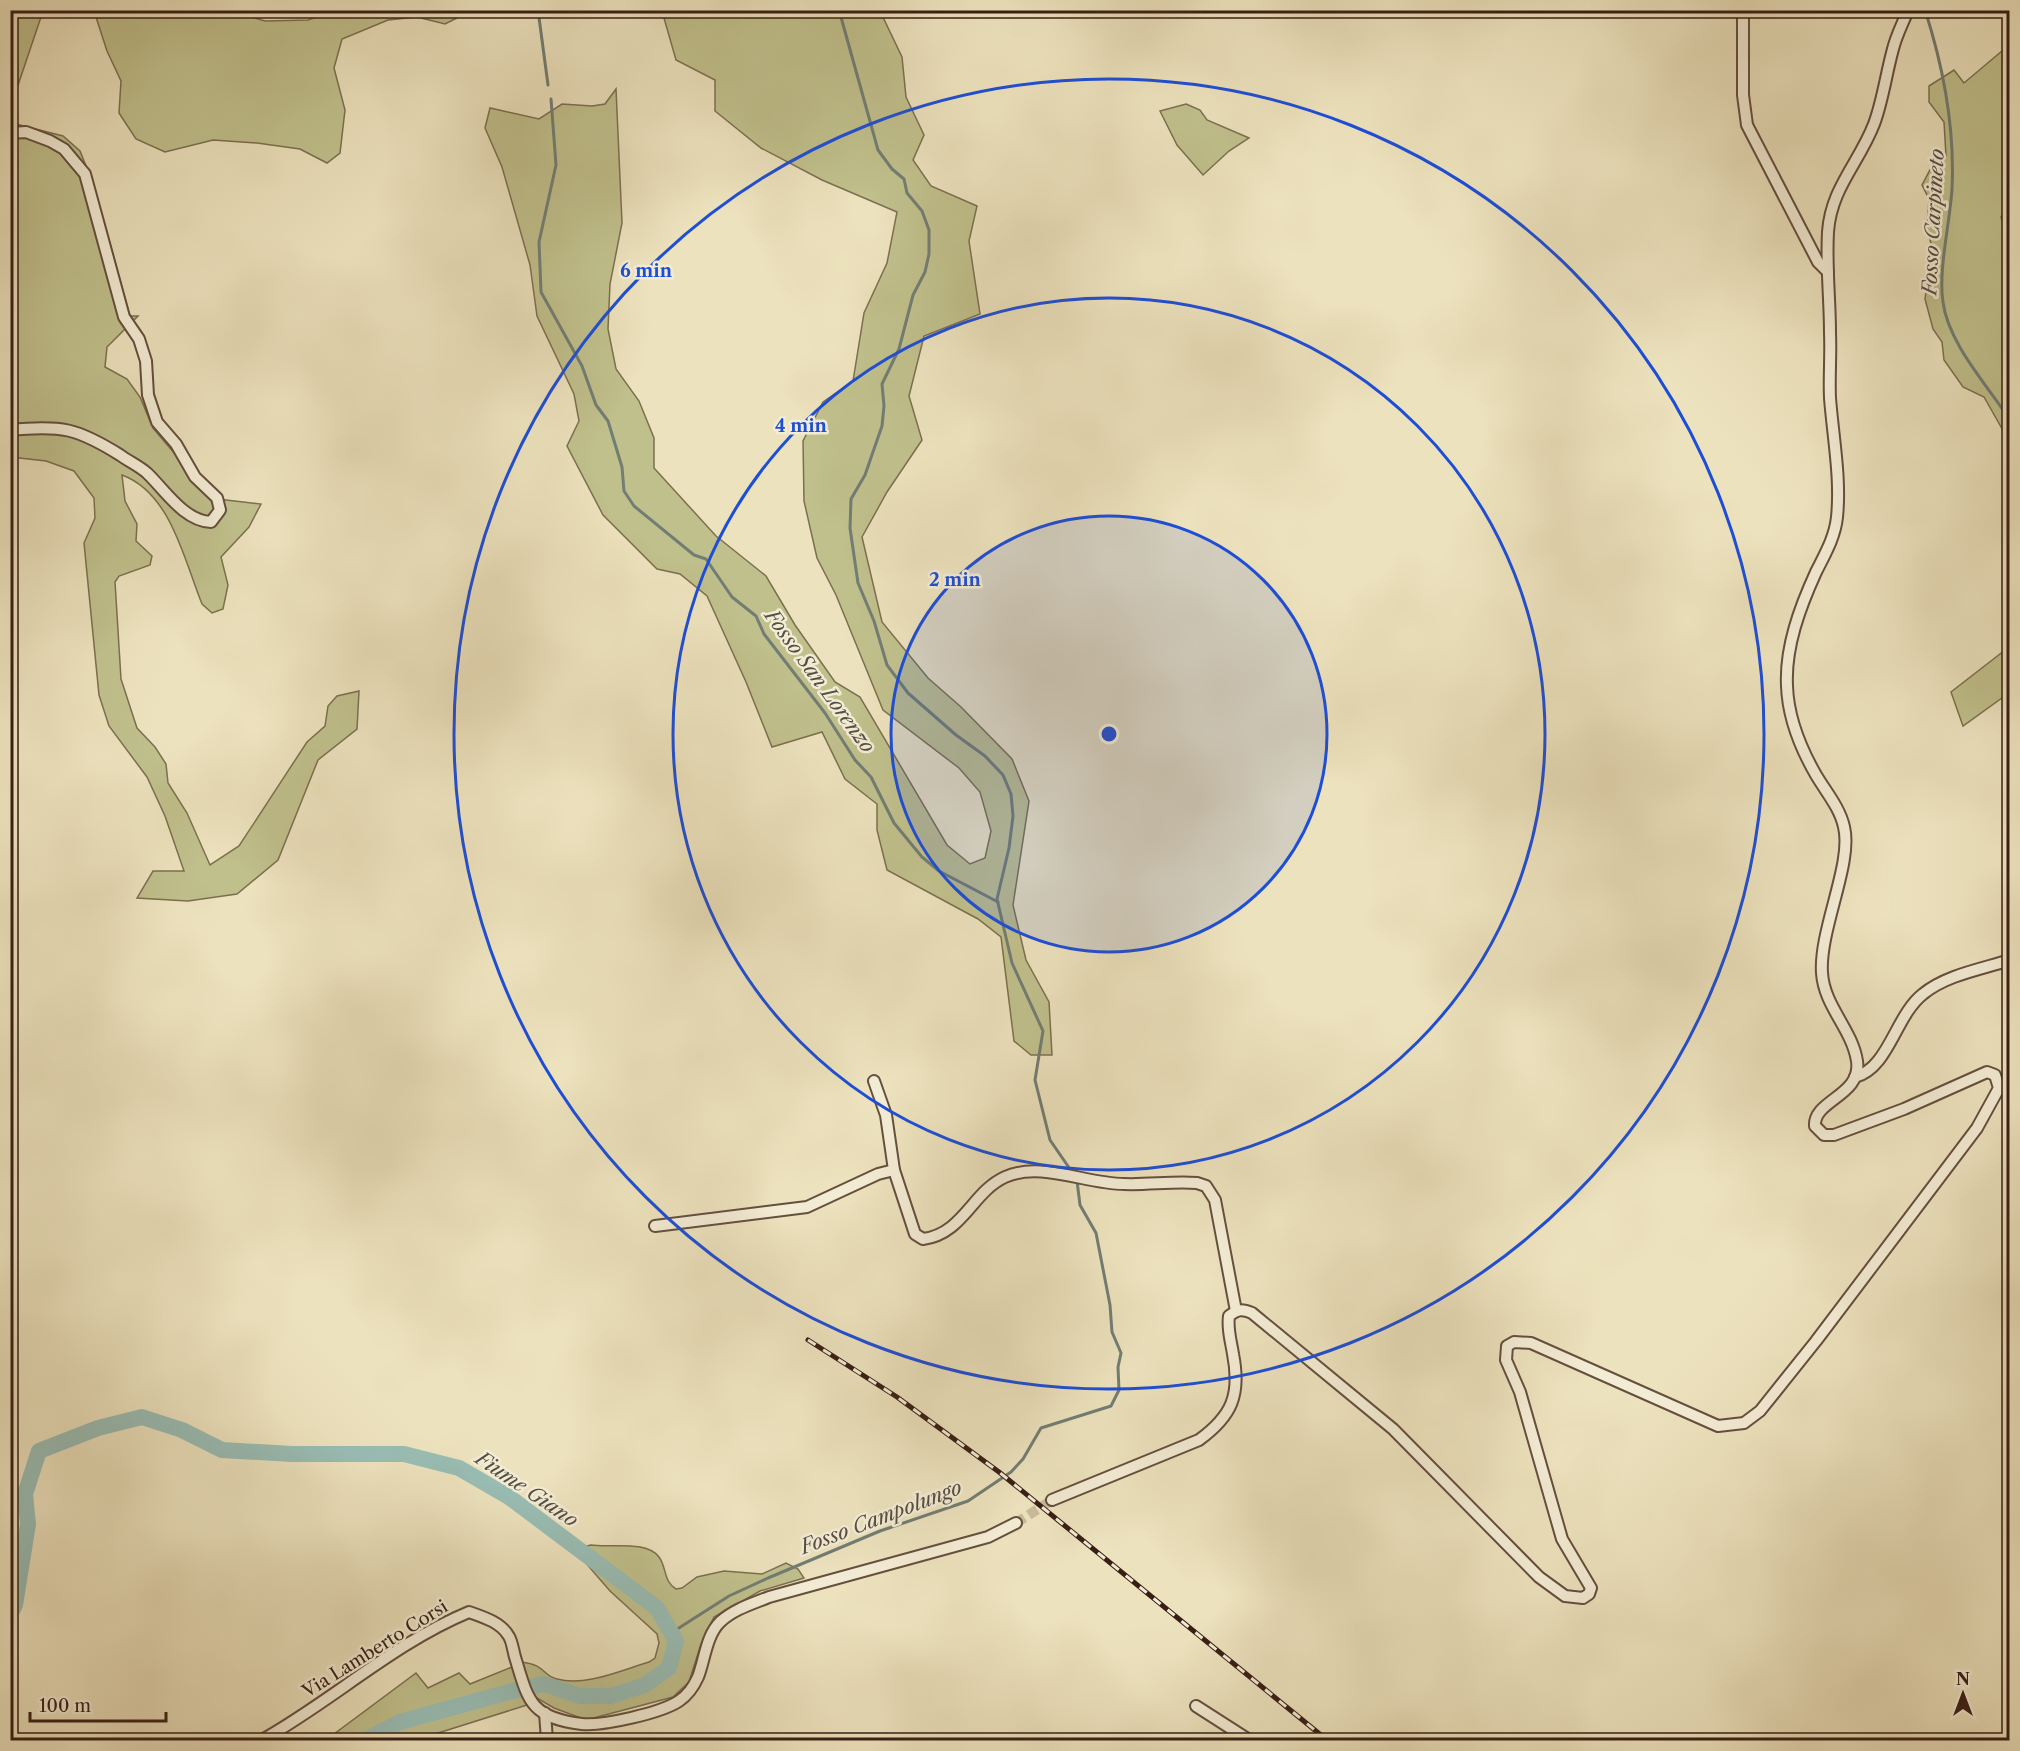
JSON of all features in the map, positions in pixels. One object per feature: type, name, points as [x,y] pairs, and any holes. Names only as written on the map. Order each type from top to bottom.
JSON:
[{"type":"street","points":[[1743,10],[1742,72],[1747,125],[1818,262],[1828,272]]},
{"type":"street","points":[[1052,1500],[1199,1440],[1219,1425],[1231,1408],[1236,1388],[1236,1368],[1228,1326],[1229,1316],[1236,1311],[1244,1310],[1252,1313],[1393,1429],[1539,1576],[1565,1596],[1583,1598],[1589,1594],[1591,1588],[1562,1539],[1520,1392],[1506,1360],[1507,1346],[1514,1342],[1531,1344],[1718,1426],[1744,1423],[1760,1411],[1816,1341],[1977,1128],[1999,1088],[1995,1074],[1987,1072],[1904,1109],[1834,1136],[1818,1131],[1814,1120],[1819,1112],[1846,1090],[1855,1077],[1857,1063],[1852,1046],[1833,1011],[1822,973],[1828,922],[1845,850],[1845,830],[1840,815],[1802,746],[1787,687],[1788,660],[1793,631],[1830,543],[1838,514],[1830,394],[1828,272],[1832,208],[1839,187],[1866,142],[1875,121],[1893,46],[1908,10]]},
{"type":"street","points":[[10,133],[26,132],[50,141],[64,149],[85,174],[124,317],[139,339],[146,361],[148,395],[157,422],[176,444],[195,477],[218,498],[220,510],[211,522],[201,522],[170,498],[146,472],[95,440],[69,429],[10,430]]},
{"type":"street","points":[[1855,1077],[1873,1069],[1906,1010],[1924,993],[1953,978],[2010,960]]},
{"type":"street","points":[[874,1081],[886,1114],[894,1170],[910,1225],[915,1234],[923,1239],[947,1231],[964,1218],[990,1186],[1006,1176],[1024,1172],[1045,1172],[1098,1182],[1123,1184],[1183,1182],[1206,1186],[1215,1200],[1236,1311]]},
{"type":"street","points":[[655,1226],[782,1212],[807,1207],[878,1174],[894,1170]]},
{"type":"street","points":[[547,1740],[545,1713],[565,1722],[586,1724],[612,1721],[678,1702],[690,1691],[698,1677],[710,1638],[719,1623],[736,1611],[769,1597],[843,1575],[988,1537],[1016,1523]]},
{"type":"street","name":"Via Lamberto Corsi","points":[[262,1740],[356,1677],[445,1622],[470,1612],[492,1620],[508,1635],[526,1695],[545,1713]]},
{"type":"street","points":[[1196,1706],[1249,1740]]},
{"type":"green space","points":[[336,10],[461,10],[461,16],[445,24],[417,17],[388,20],[342,39],[334,68],[345,110],[340,153],[327,163],[300,149],[257,143],[213,140],[165,152],[136,139],[119,113],[121,81],[107,51],[94,11],[232,11],[265,21],[308,20]]},
{"type":"green space","points":[[10,11],[43,11],[11,106]]},
{"type":"green space","points":[[662,11],[880,11],[902,57],[906,97],[924,135],[913,160],[931,186],[977,206],[969,241],[980,314],[924,336],[909,396],[922,440],[887,492],[862,537],[882,622],[928,678],[961,707],[1012,759],[1029,801],[1013,905],[1026,960],[1049,1002],[1052,1055],[1031,1055],[1014,1041],[1001,937],[978,919],[887,870],[877,830],[877,804],[845,779],[822,732],[772,747],[746,682],[707,596],[680,574],[657,569],[603,515],[567,446],[579,421],[574,394],[537,316],[530,265],[502,167],[485,128],[490,108],[539,119],[562,104],[592,106],[605,104],[616,89],[622,223],[610,284],[608,329],[616,369],[639,401],[654,438],[654,468],[716,536],[766,576],[795,625],[835,682],[860,697],[947,845],[970,864],[985,858],[991,831],[980,792],[959,768],[883,710],[836,595],[817,558],[804,501],[803,441],[823,402],[853,381],[864,313],[887,263],[897,212],[822,180],[761,148],[715,111],[715,80],[676,60]]},
{"type":"green space","points":[[2009,45],[2010,204],[2001,217],[2010,245],[2009,441],[1984,397],[1963,387],[1944,360],[1942,342],[1933,329],[1925,299],[1932,247],[1927,229],[1929,199],[1922,185],[1932,166],[1946,156],[1944,122],[1929,102],[1929,86],[1954,70],[1964,83]]},
{"type":"green space","points":[[1186,104],[1200,110],[1207,120],[1249,138],[1229,151],[1203,175],[1177,145],[1160,111]]},
{"type":"green space","points":[[10,114],[16,124],[63,136],[80,151],[94,186],[130,316],[138,316],[107,347],[105,367],[127,379],[140,397],[153,428],[175,454],[192,481],[209,498],[261,504],[249,527],[221,557],[228,585],[223,609],[212,613],[202,604],[182,549],[164,512],[139,484],[122,475],[125,501],[137,524],[136,541],[152,556],[150,565],[119,576],[115,582],[121,679],[137,728],[155,747],[166,764],[168,783],[187,813],[210,865],[239,846],[307,742],[325,726],[328,706],[337,696],[359,691],[357,729],[318,760],[278,860],[237,894],[188,901],[137,898],[153,871],[184,871],[165,816],[147,777],[109,726],[99,695],[84,543],[95,518],[94,498],[74,471],[46,461],[11,457]]},
{"type":"green space","points":[[2009,647],[2009,697],[2002,698],[1963,726],[1951,692]]},
{"type":"green space","points":[[591,1545],[646,1548],[659,1557],[669,1582],[676,1589],[682,1588],[697,1577],[724,1571],[762,1574],[786,1563],[798,1569],[804,1578],[760,1591],[714,1617],[701,1644],[689,1682],[673,1697],[586,1720],[554,1708],[530,1694],[521,1662],[535,1665],[557,1679],[579,1681],[649,1662],[655,1658],[659,1643],[657,1634],[610,1591],[578,1554],[583,1547]]},
{"type":"green space","points":[[512,1667],[527,1705],[416,1740],[326,1740],[416,1673],[428,1688],[459,1673],[470,1684]]},
{"type":"waterway","name":"Fosso San Lorenzo","points":[[538,10],[548,85]]},
{"type":"waterway","name":"Fosso Campolungo","points":[[839,10],[878,150],[892,169],[904,179],[907,193],[922,211],[929,230],[929,254],[925,272],[913,295],[899,349],[882,384],[884,406],[882,426],[865,475],[851,499],[850,528],[858,583],[874,621],[887,665],[908,693],[956,735],[985,756],[1003,775],[1011,794],[1013,816],[1009,848],[997,899],[1012,963],[1043,1031],[1035,1080],[1050,1140],[1072,1172]]},
{"type":"waterway","name":"Fosso Carpineto","points":[[1925,10],[1943,76],[1952,143],[1952,189],[1942,276],[1946,317],[1952,333],[1970,364],[2010,420]]},
{"type":"waterway","name":"Fosso San Lorenzo","points":[[551,99],[556,165],[539,242],[541,292],[582,366],[596,405],[608,421],[622,467],[624,491],[634,506],[694,555],[706,559],[732,597],[756,616],[764,634],[825,713],[855,760],[871,777],[894,823],[922,857],[939,871],[998,902]]},
{"type":"waterway","name":"Fosso Campolungo","points":[[671,1633],[729,1596],[768,1578],[880,1531],[968,1501],[1011,1472],[1023,1459],[1041,1428],[1111,1406],[1119,1390],[1118,1367],[1121,1353],[1112,1332],[1110,1305],[1096,1233],[1080,1205],[1077,1181]]},
{"type":"waterway","name":"Fiume Giano","points":[[10,1615],[15,1605],[28,1524],[25,1494],[39,1451],[98,1428],[142,1417],[182,1430],[222,1450],[292,1454],[404,1454],[459,1468],[509,1497],[657,1608],[676,1641],[669,1668],[645,1685],[611,1696],[580,1696],[544,1684],[400,1722],[365,1740]]},
{"type":"tunnel","points":[[1016,1523],[1052,1500]]},
{"type":"railway","points":[[808,1340],[897,1397],[999,1472],[1327,1740]]}]
